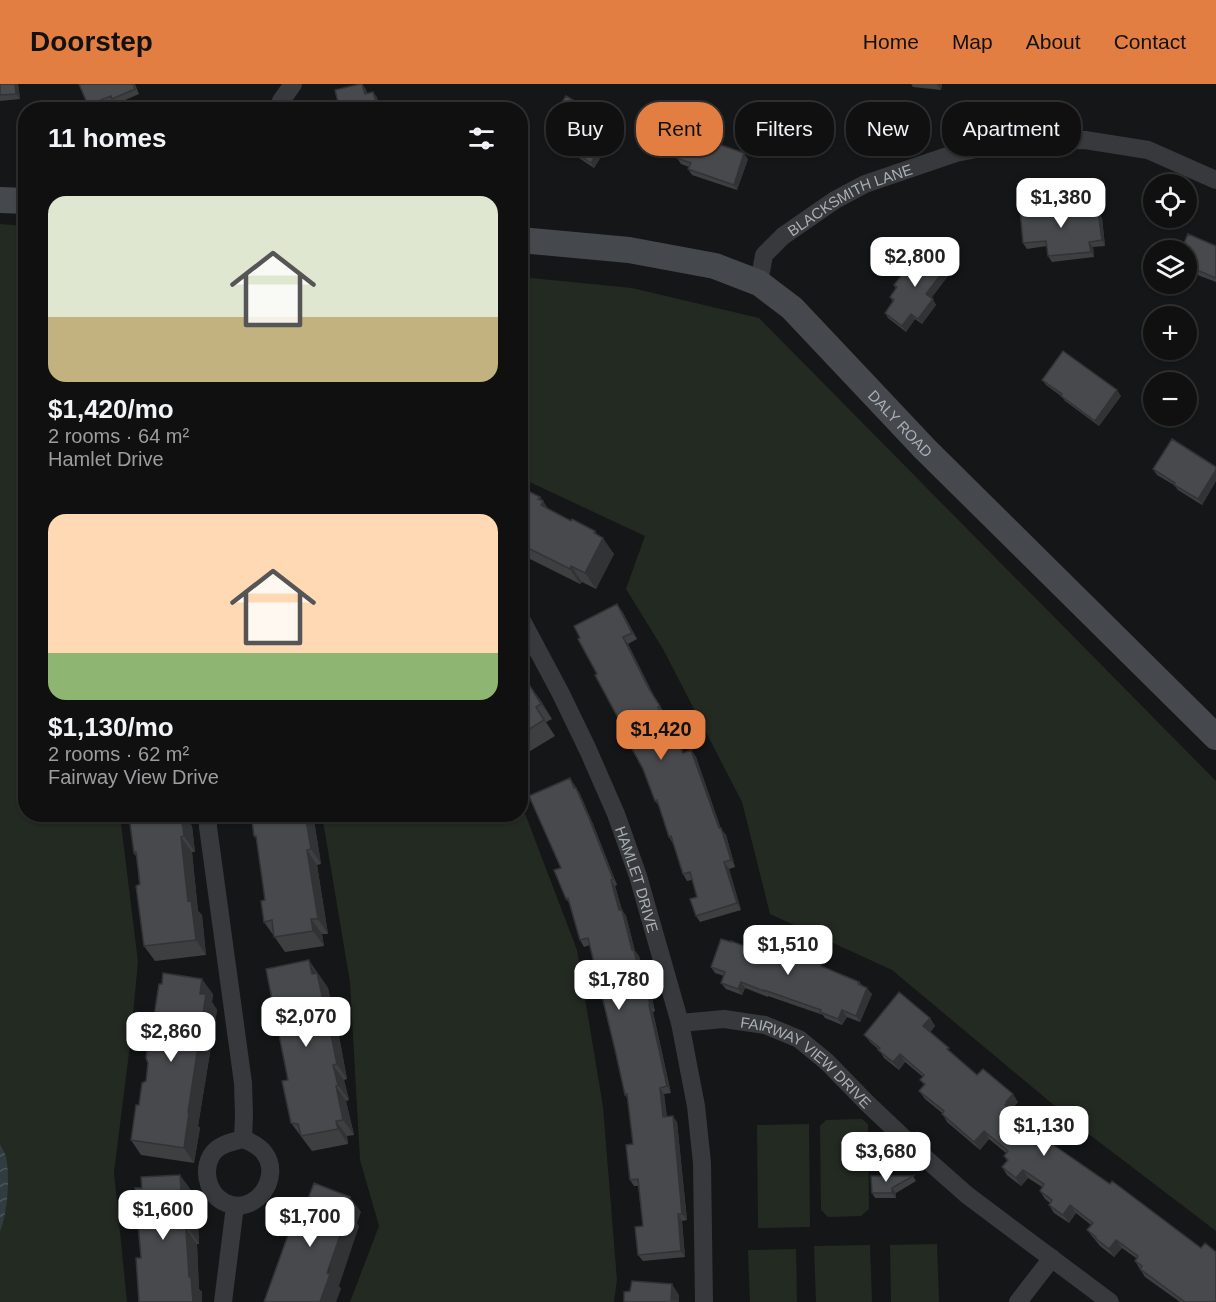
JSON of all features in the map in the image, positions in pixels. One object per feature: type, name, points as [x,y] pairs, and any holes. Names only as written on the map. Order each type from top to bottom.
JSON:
[{"type":"main road","points":[[0,200],[18,201]]},
{"type":"main road","name":"DALY ROAD","points":[[528,241],[629,250],[715,266],[759,283],[792,308],[925,449],[1216,737]]},
{"type":"street","points":[[281,102],[293,84]]},
{"type":"street","name":"BLACKSMITH LANE","points":[[759,283],[764,255],[783,236],[835,200],[865,184],[956,153],[1016,141],[1085,140],[1148,150],[1216,180]]},
{"type":"street","name":"HAMLET DRIVE","points":[[528,632],[561,694],[616,814],[638,876],[680,1023],[696,1106],[702,1163],[704,1302]]},
{"type":"street","points":[[208,822],[243,1083],[243,1139]]},
{"type":"street","name":"FAIRWAY VIEW DRIVE","points":[[680,1023],[724,1019],[765,1025],[799,1039],[827,1062],[868,1104],[967,1195],[1110,1302]]},
{"type":"street","points":[[243,1139],[255,1144],[265,1153],[269,1162],[270,1176],[260,1198],[248,1205],[235,1206],[216,1197],[209,1187],[207,1169],[212,1155],[225,1144],[243,1139]]},
{"type":"street","points":[[223,1302],[235,1206]]},
{"type":"street","points":[[1018,1302],[1052,1258]]},
{"type":"shaded area","points":[[0,224],[18,225],[18,822],[121,822],[138,962],[114,1172],[127,1302],[0,1302]]},
{"type":"shaded area","points":[[528,278],[632,288],[759,318],[1216,781],[1216,1231],[1086,1132],[892,970],[770,914],[742,802],[663,649],[626,589],[645,536],[528,481]]},
{"type":"shaded area","points":[[528,821],[577,950],[603,1107],[617,1280],[614,1302],[350,1302],[379,1226],[360,1160],[350,982],[323,822]]},
{"type":"shaded area","points":[[862,1119],[868,1124],[869,1209],[861,1216],[828,1217],[821,1210],[820,1126],[826,1120]]},
{"type":"shaded area","points":[[809,1124],[810,1227],[758,1228],[757,1125]]},
{"type":"shaded area","points":[[937,1244],[939,1302],[891,1302],[890,1245]]},
{"type":"shaded area","points":[[870,1245],[872,1302],[816,1302],[814,1246]]},
{"type":"shaded area","points":[[796,1249],[797,1302],[750,1302],[748,1250]]},
{"type":"water","points":[[0,1144],[6,1157],[8,1184],[5,1215],[0,1231]]},
{"type":"building","points":[[0,84],[15,84],[16,94],[0,95]]},
{"type":"building","points":[[79,84],[133,84],[135,89],[112,99],[111,96],[96,102],[87,102]]},
{"type":"building","points":[[362,84],[365,94],[373,92],[376,102],[338,102],[335,90]]},
{"type":"building","points":[[566,96],[576,102],[562,102]]},
{"type":"building","points":[[723,146],[735,150],[735,156],[743,156],[734,185],[688,169],[691,163],[677,158],[678,156],[723,156]]},
{"type":"building","points":[[580,156],[595,156],[591,163]]},
{"type":"building","points":[[1076,204],[1076,208],[1082,207],[1083,214],[1098,212],[1102,240],[1089,242],[1091,252],[1048,256],[1046,241],[1023,243],[1020,210]]},
{"type":"building","points":[[1188,234],[1216,246],[1216,278],[1197,270],[1197,240],[1185,240]]},
{"type":"building","points":[[922,248],[947,266],[926,294],[933,299],[918,319],[911,314],[902,326],[885,313],[894,300],[890,297],[897,287],[894,285]]},
{"type":"building","points":[[1063,351],[1117,390],[1095,421],[1042,380]]},
{"type":"building","points":[[1172,439],[1216,467],[1198,499],[1153,469]]},
{"type":"building","points":[[528,491],[540,497],[538,499],[543,501],[541,505],[595,531],[594,533],[603,538],[585,573],[571,566],[570,569],[528,548]]},
{"type":"building","points":[[617,604],[632,633],[623,637],[660,706],[658,707],[683,753],[691,750],[731,860],[724,862],[737,903],[696,916],[690,899],[697,897],[690,872],[683,874],[657,800],[655,801],[643,769],[630,745],[632,744],[578,639],[580,638],[574,626]]},
{"type":"building","points":[[530,686],[541,704],[536,707],[544,720],[528,730],[528,687]]},
{"type":"building","points":[[570,778],[589,818],[613,879],[611,880],[619,910],[622,910],[643,988],[646,987],[667,1086],[660,1088],[663,1117],[673,1116],[682,1214],[678,1214],[681,1251],[638,1255],[635,1227],[643,1226],[638,1179],[630,1180],[626,1145],[633,1144],[627,1094],[625,1095],[588,938],[580,940],[568,898],[566,899],[554,870],[561,868],[529,796]]},
{"type":"building","points":[[130,822],[182,822],[184,836],[181,837],[188,901],[191,900],[196,940],[144,946],[136,886],[140,884],[136,852],[134,853]]},
{"type":"building","points":[[252,822],[306,822],[311,849],[307,850],[318,919],[311,919],[313,931],[274,937],[272,920],[264,922],[261,901],[265,900],[256,836],[254,836]]},
{"type":"building","points":[[768,930],[787,937],[784,945],[796,950],[794,954],[822,964],[821,966],[859,982],[858,984],[867,988],[856,1016],[842,1010],[838,1019],[820,1012],[821,1010],[741,982],[738,989],[721,983],[725,972],[711,967],[721,939],[760,952]]},
{"type":"building","points":[[309,960],[312,974],[317,973],[325,1005],[337,1064],[333,1065],[343,1120],[336,1121],[338,1129],[301,1136],[298,1124],[291,1123],[282,1081],[288,1080],[266,969]]},
{"type":"building","points":[[163,973],[202,979],[200,994],[206,994],[184,1148],[131,1140],[136,1105],[139,1105],[142,1083],[146,1081],[147,1050],[150,1048],[153,1030],[150,1027]]},
{"type":"building","points":[[899,992],[930,1018],[923,1026],[949,1048],[947,1049],[977,1075],[983,1069],[1013,1094],[1005,1105],[1052,1144],[1110,1184],[1112,1181],[1201,1248],[1205,1243],[1216,1252],[1216,1302],[1185,1302],[1140,1269],[1142,1266],[1135,1261],[1138,1256],[1116,1240],[1109,1249],[1095,1238],[1087,1230],[1093,1223],[1070,1205],[1063,1215],[1049,1205],[1052,1200],[1040,1191],[1044,1184],[1023,1170],[1016,1178],[1002,1167],[1008,1160],[1004,1156],[1008,1151],[984,1131],[974,1142],[942,1114],[944,1111],[919,1091],[925,1084],[920,1080],[924,1075],[900,1054],[893,1062],[864,1035]]},
{"type":"building","points":[[180,1175],[181,1190],[186,1190],[189,1277],[191,1277],[193,1302],[139,1302],[136,1258],[141,1258],[135,1188],[142,1188],[141,1177]]},
{"type":"building","points":[[871,1176],[913,1176],[892,1188],[892,1193],[872,1193]]},
{"type":"building","points":[[314,1183],[350,1197],[346,1209],[349,1210],[327,1273],[330,1274],[320,1302],[264,1302],[301,1199],[308,1199]]},
{"type":"building","points":[[632,1281],[672,1284],[671,1300],[678,1300],[678,1302],[624,1302],[624,1292],[630,1291]]}]
